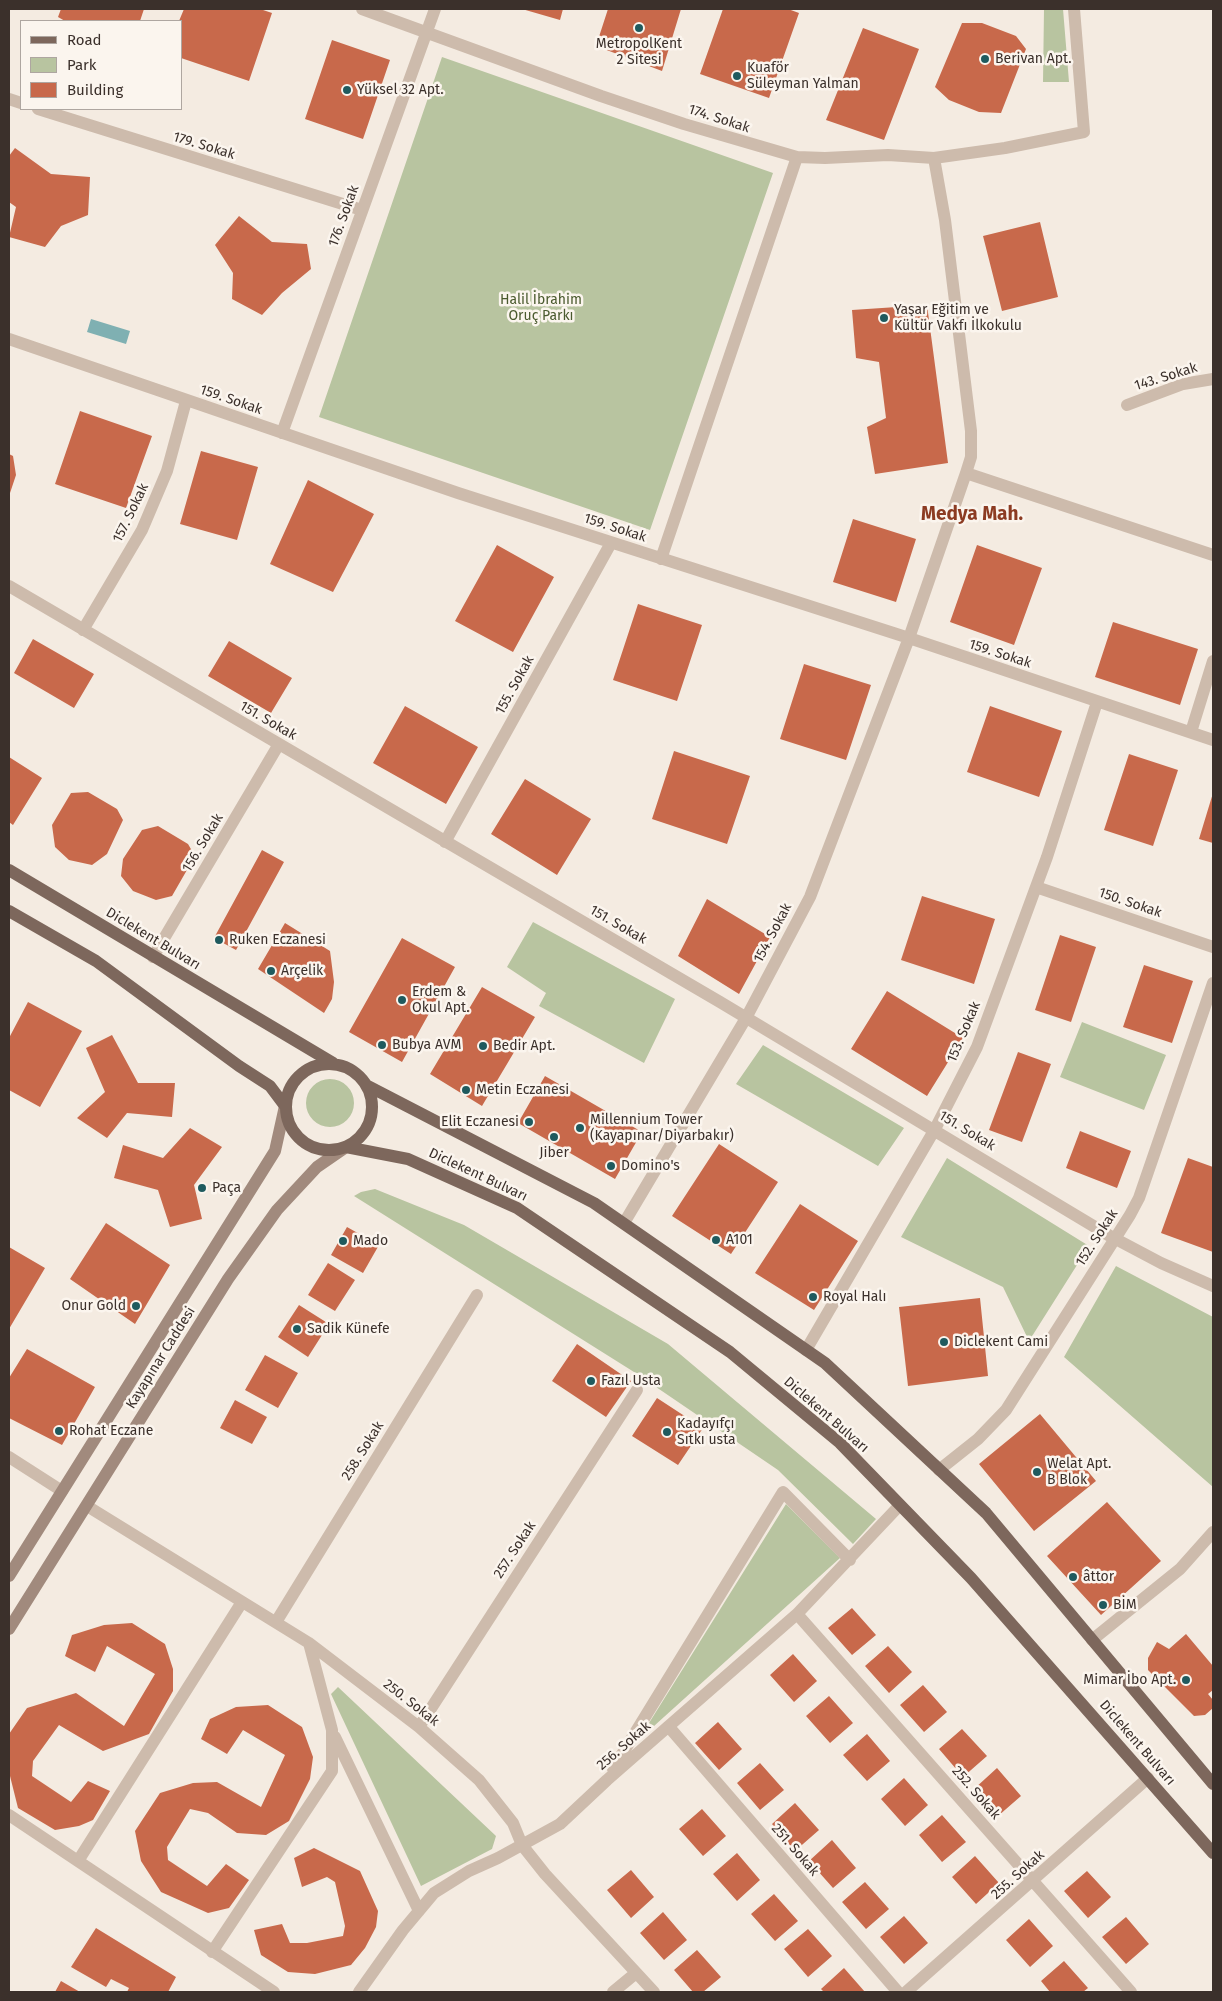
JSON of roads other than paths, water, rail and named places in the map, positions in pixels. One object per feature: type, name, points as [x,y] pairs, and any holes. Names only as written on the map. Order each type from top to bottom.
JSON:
[{"type":"main road","name":"Diclekent Bulvarı","points":[[9,870],[333,1063]]},
{"type":"main road","points":[[9,911],[96,961],[239,1066],[270,1086],[285,1106]]},
{"type":"main road","points":[[333,1063],[359,1075],[368,1086],[372,1100],[372,1114],[368,1127],[359,1139],[346,1147],[332,1150],[318,1149],[305,1143],[294,1133],[288,1121],[285,1106],[288,1092],[295,1079],[306,1070],[319,1064],[333,1063]]},
{"type":"main road","name":"Diclekent Bulvarı","points":[[368,1086],[594,1203],[825,1363],[986,1513],[1213,1784]]},
{"type":"main road","name":"Kayapınar Caddesi","points":[[9,1576],[275,1151],[285,1106]]},
{"type":"main road","name":"Diclekent Bulvarı","points":[[346,1147],[408,1159],[517,1208],[730,1352],[840,1443],[971,1578],[1213,1853]]},
{"type":"main road","name":"Kayapınar Caddesi","points":[[9,1629],[228,1278],[272,1218],[317,1167],[346,1147]]},
{"type":"street","name":"174. Sokak","points":[[362,9],[620,102],[756,146],[797,157],[824,158],[888,155],[934,158],[1005,148],[1084,132],[1074,9]]},
{"type":"street","name":"176. Sokak","points":[[282,433],[434,9]]},
{"type":"street","name":"179. Sokak","points":[[41,110],[362,210]]},
{"type":"street","points":[[661,559],[797,157]]},
{"type":"street","name":"154. Sokak","points":[[624,1223],[746,1018],[810,897],[909,638],[971,457],[972,431],[946,220],[934,158]]},
{"type":"street","name":"159. Sokak","points":[[9,340],[661,559],[909,638],[1213,740]]},
{"type":"street","name":"143. Sokak","points":[[1127,405],[1183,384],[1213,379]]},
{"type":"street","name":"157. Sokak","points":[[83,630],[142,530],[167,471],[186,401]]},
{"type":"street","points":[[966,473],[1213,556]]},
{"type":"street","name":"155. Sokak","points":[[445,842],[611,542]]},
{"type":"street","name":"151. Sokak","points":[[9,586],[935,1129],[1114,1238],[1161,1263],[1213,1286]]},
{"type":"street","points":[[1192,732],[1213,661]]},
{"type":"street","name":"153. Sokak","points":[[806,1350],[935,1129],[977,1047],[1036,887],[1096,702]]},
{"type":"street","name":"156. Sokak","points":[[153,957],[279,744]]},
{"type":"street","name":"150. Sokak","points":[[1036,887],[1213,947]]},
{"type":"street","name":"152. Sokak","points":[[939,1470],[978,1439],[1006,1410],[1025,1383],[1139,1198],[1213,983]]},
{"type":"street","name":"258. Sokak","points":[[276,1622],[477,1295]]},
{"type":"street","name":"257. Sokak","points":[[419,1727],[637,1390]]},
{"type":"street","points":[[9,1457],[62,1491]]},
{"type":"street","points":[[607,1780],[783,1492],[850,1560]]},
{"type":"street","name":"256. Sokak","points":[[359,1992],[402,1930],[434,1894],[469,1871],[560,1824],[607,1780],[797,1614],[900,1505]]},
{"type":"street","name":"250. Sokak","points":[[87,1506],[309,1643],[419,1727],[479,1780],[513,1823],[522,1845],[545,1874],[654,1992]]},
{"type":"street","points":[[1092,1640],[1180,1569],[1213,1532]]},
{"type":"street","points":[[78,1861],[242,1602]]},
{"type":"street","name":"252. Sokak","points":[[797,1614],[1131,1992]]},
{"type":"street","points":[[309,1643],[332,1730],[419,1911]]},
{"type":"street","name":"251. Sokak","points":[[669,1727],[898,1992]]},
{"type":"street","points":[[212,1952],[332,1771],[332,1730]]},
{"type":"street","name":"255. Sokak","points":[[906,1992],[1034,1881],[1148,1778]]},
{"type":"street","points":[[9,1815],[274,1992]]},
{"type":"street","points":[[613,1992],[636,1973]]},
{"type":"water","points":[[91,319],[130,331],[126,344],[87,332]]},
{"type":"place","name":"MetropolKent 2 Sitesi","points":[[639,28]]},
{"type":"place","name":"Berivan Apt.","points":[[985,59]]},
{"type":"place","name":"Kuaför Süleyman Yalman","points":[[737,76]]},
{"type":"place","name":"Yüksel 32 Apt.","points":[[347,90]]},
{"type":"place","name":"Yaşar Eğitim ve Kültür Vakfı İlkokulu","points":[[884,318]]},
{"type":"place","name":"Ruken Eczanesi","points":[[219,940]]},
{"type":"place","name":"Arçelik","points":[[271,971]]},
{"type":"place","name":"Erdem & Okul Apt.","points":[[402,1000]]},
{"type":"place","name":"Bubya AVM","points":[[382,1045]]},
{"type":"place","name":"Bedir Apt.","points":[[483,1046]]},
{"type":"place","name":"Metin Eczanesi","points":[[466,1090]]},
{"type":"place","name":"Elit Eczanesi","points":[[529,1122]]},
{"type":"place","name":"Millennium Tower (Kayapınar/Diyarbakır)","points":[[580,1128]]},
{"type":"place","name":"Jiber","points":[[554,1137]]},
{"type":"place","name":"Domino's","points":[[611,1166]]},
{"type":"place","name":"Paça","points":[[202,1188]]},
{"type":"place","name":"A101","points":[[716,1240]]},
{"type":"place","name":"Mado","points":[[343,1241]]},
{"type":"place","name":"Royal Halı","points":[[813,1297]]},
{"type":"place","name":"Onur Gold","points":[[136,1306]]},
{"type":"place","name":"Sadik Künefe","points":[[297,1329]]},
{"type":"place","name":"Diclekent Cami","points":[[944,1342]]},
{"type":"place","name":"Fazıl Usta","points":[[591,1381]]},
{"type":"place","name":"Rohat Eczane","points":[[59,1431]]},
{"type":"place","name":"Kadayıfçı Sıtkı usta","points":[[667,1432]]},
{"type":"place","name":"Welat Apt. B Blok","points":[[1037,1472]]},
{"type":"place","name":"âttor","points":[[1073,1577]]},
{"type":"place","name":"BİM","points":[[1103,1605]]},
{"type":"place","name":"Mimar İbo Apt.","points":[[1186,1680]]},
{"type":"district","name":"Medya Mah.","points":[[972,515]]},
{"type":"park label","name":"Halil İbrahim Oruç Parkı","points":[[541,308]]}]
